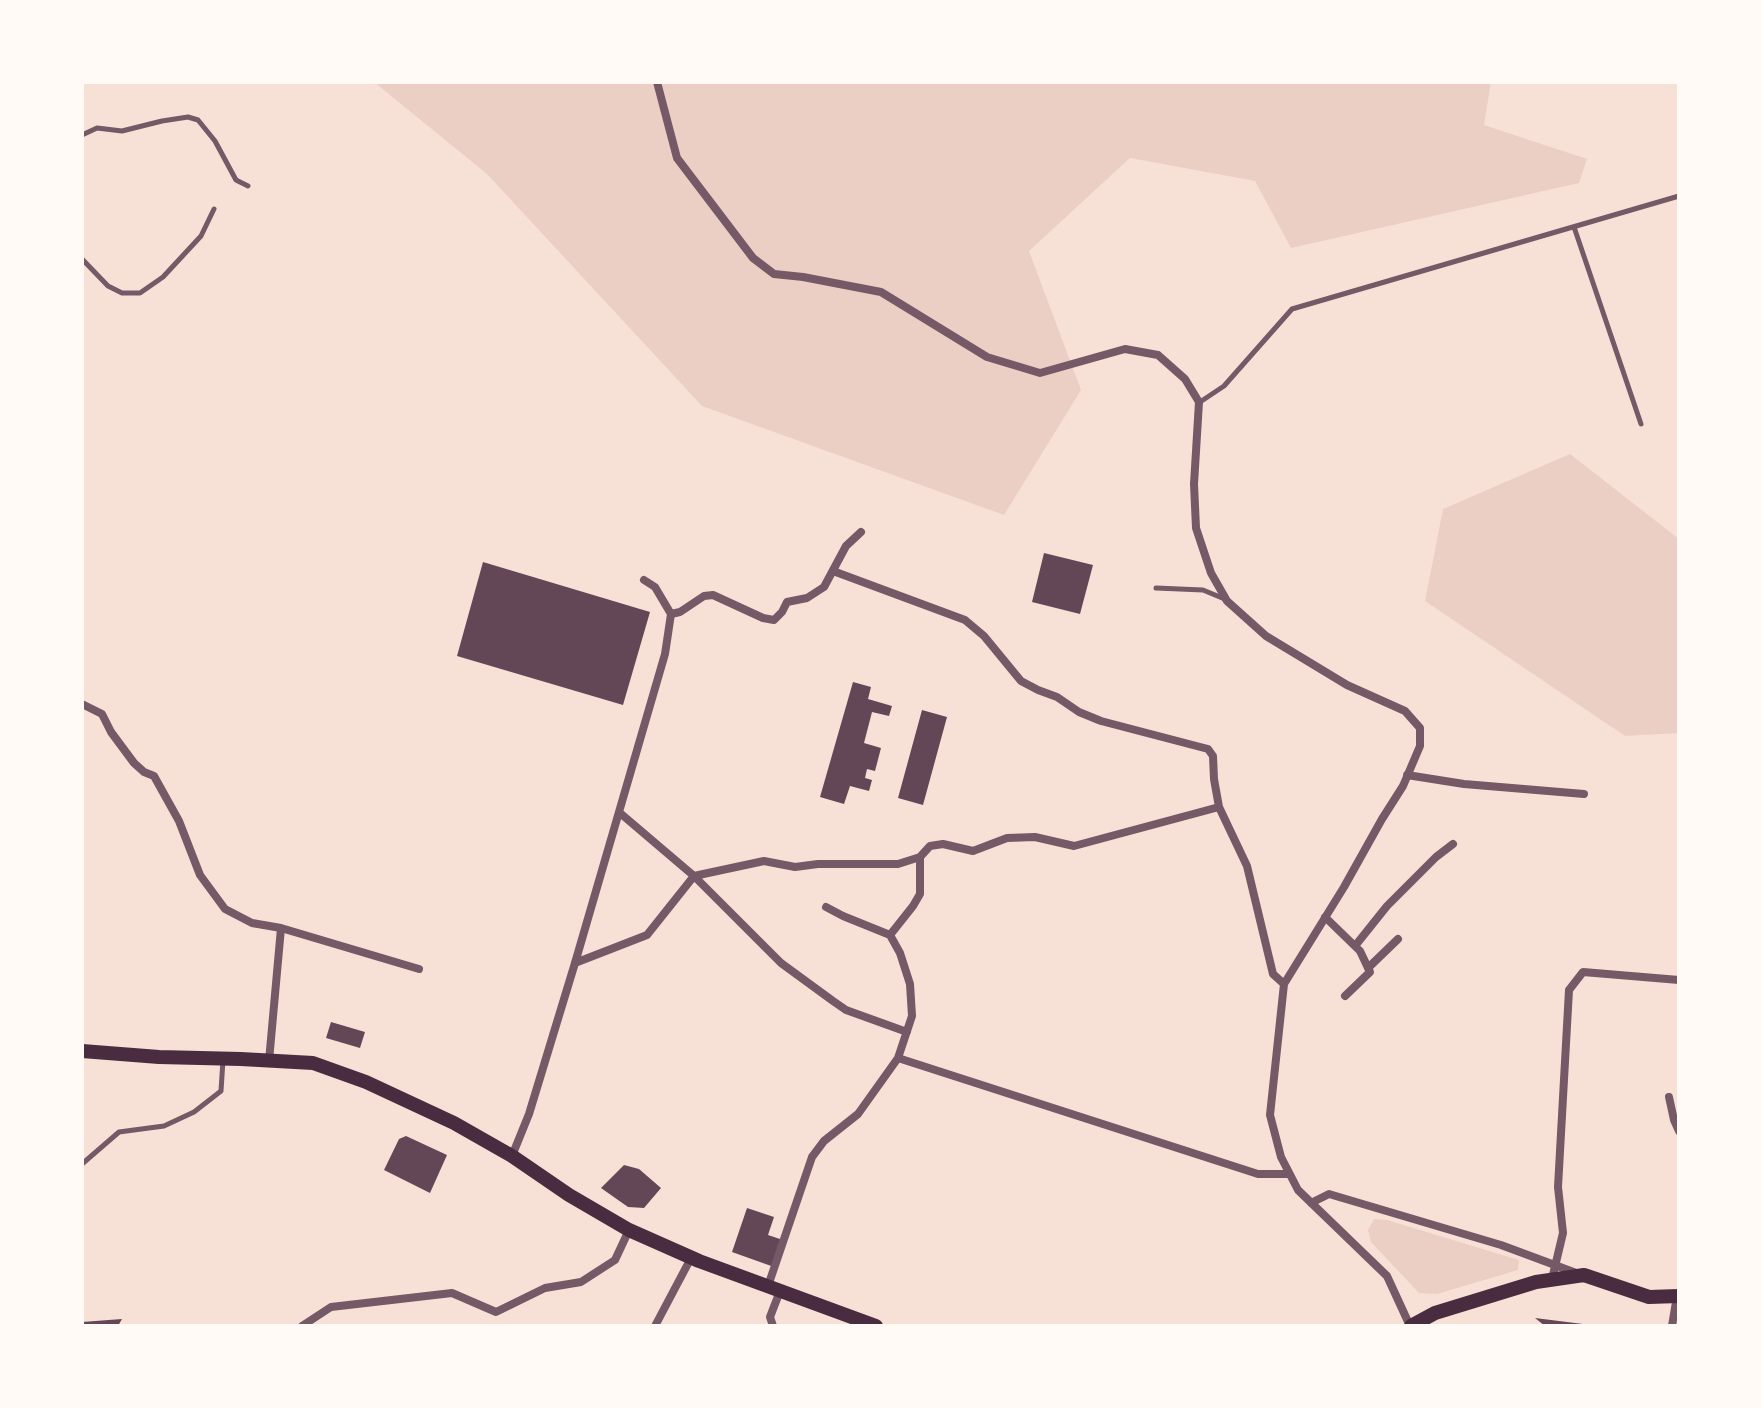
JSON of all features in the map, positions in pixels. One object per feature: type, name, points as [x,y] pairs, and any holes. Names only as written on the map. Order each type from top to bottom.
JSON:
[{"type":"main road","points":[[82,1051],[313,1063],[366,1082],[454,1123],[629,1230],[691,1258],[876,1326]]},
{"type":"main road","points":[[1410,1326],[1435,1313],[1536,1282],[1553,1272],[1584,1275],[1649,1297],[1678,1296]]},
{"type":"street","points":[[657,82],[677,158],[753,258],[774,274],[881,292],[987,357],[1040,373],[1125,349],[1158,355],[1185,379],[1199,402],[1194,484],[1196,528],[1211,573],[1227,601],[1266,636],[1347,685],[1405,711],[1420,728],[1420,746],[1407,775],[1284,984],[1270,1115],[1281,1157],[1298,1190],[1387,1276],[1410,1326]]},
{"type":"street","points":[[671,614],[680,612],[704,596],[713,595],[774,620],[787,602],[807,598],[824,587],[846,546],[861,532]]},
{"type":"street","points":[[833,571],[965,620],[984,636],[1021,681],[1057,697],[1079,712],[1101,721],[1208,749],[1213,756],[1219,807],[1247,866],[1273,974],[1284,984]]},
{"type":"street","points":[[512,1156],[529,1114],[665,654],[671,614],[655,587],[644,580]]},
{"type":"street","points":[[82,704],[102,714],[134,763],[154,776],[179,821],[200,875],[225,909],[252,923],[281,928],[419,969]]},
{"type":"street","points":[[1407,775],[1464,784],[1584,794]]},
{"type":"street","points":[[575,963],[647,935],[694,876],[764,861],[795,867],[898,864],[920,857],[930,846],[943,844],[973,851],[1007,838],[1035,837],[1074,846],[1219,807]]},
{"type":"street","points":[[620,813],[694,876],[781,963],[846,1010],[907,1032]]},
{"type":"street","points":[[1355,946],[1387,906],[1453,844]]},
{"type":"street","points":[[890,935],[920,894],[920,857]]},
{"type":"street","points":[[773,1326],[770,1317],[774,1289],[812,1157],[824,1141],[858,1114],[898,1058],[912,1016],[910,984],[900,953],[890,935],[826,907]]},
{"type":"street","points":[[1325,917],[1360,951],[1370,972],[1345,996]]},
{"type":"street","points":[[269,1061],[281,928]]},
{"type":"street","points":[[1368,968],[1398,939]]},
{"type":"street","points":[[1311,1203],[1329,1194],[1501,1245],[1553,1272],[1563,1233],[1558,1187],[1569,990],[1583,972],[1679,980]]},
{"type":"street","points":[[898,1058],[1258,1174],[1289,1174]]},
{"type":"street","points":[[1669,1097],[1679,1131]]},
{"type":"street","points":[[302,1326],[331,1307],[452,1293],[496,1312],[545,1288],[581,1282],[615,1260],[629,1230]]},
{"type":"street","points":[[655,1326],[691,1258]]},
{"type":"street","points":[[1672,1326],[1678,1296]]},
{"type":"lane","points":[[82,135],[97,128],[122,131],[188,117],[198,120],[215,141],[236,180],[248,186]]},
{"type":"lane","points":[[1199,402],[1224,386],[1292,309],[1679,196]]},
{"type":"lane","points":[[82,259],[108,286],[122,293],[140,293],[163,277],[201,236],[214,209]]},
{"type":"lane","points":[[1574,227],[1641,424]]},
{"type":"lane","points":[[1156,588],[1203,590],[1227,601]]},
{"type":"lane","points":[[82,1164],[119,1132],[164,1126],[194,1112],[221,1091],[224,1059]]},
{"type":"shaded area","points":[[374,82],[1491,82],[1484,125],[1587,159],[1579,183],[1291,248],[1255,181],[1130,158],[1029,251],[1081,390],[1004,515],[702,406],[487,174]]},
{"type":"shaded area","points":[[1570,454],[1679,539],[1679,733],[1625,736],[1425,601],[1443,509]]},
{"type":"shaded area","points":[[1374,1219],[1387,1220],[1519,1260],[1518,1270],[1437,1294],[1419,1293],[1371,1242],[1368,1230]]},
{"type":"building","points":[[1044,553],[1093,565],[1080,614],[1032,602]]},
{"type":"building","points":[[483,562],[650,612],[623,705],[457,656]]},
{"type":"building","points":[[853,682],[871,687],[868,699],[892,706],[889,716],[872,712],[864,743],[881,748],[875,771],[867,769],[865,778],[872,780],[869,791],[850,786],[844,804],[820,797]]},
{"type":"building","points":[[922,710],[947,717],[923,805],[898,798]]},
{"type":"building","points":[[331,1022],[365,1032],[360,1048],[326,1038]]},
{"type":"building","points":[[406,1136],[447,1155],[430,1193],[384,1170],[399,1139]]},
{"type":"building","points":[[624,1165],[639,1169],[661,1188],[644,1208],[628,1207],[601,1188]]},
{"type":"building","points":[[747,1208],[774,1217],[768,1235],[783,1240],[774,1267],[732,1252]]},
{"type":"building","points":[[1535,1318],[1583,1324],[1583,1326],[1545,1326]]},
{"type":"building","points":[[122,1319],[118,1326],[82,1326],[82,1322]]}]
